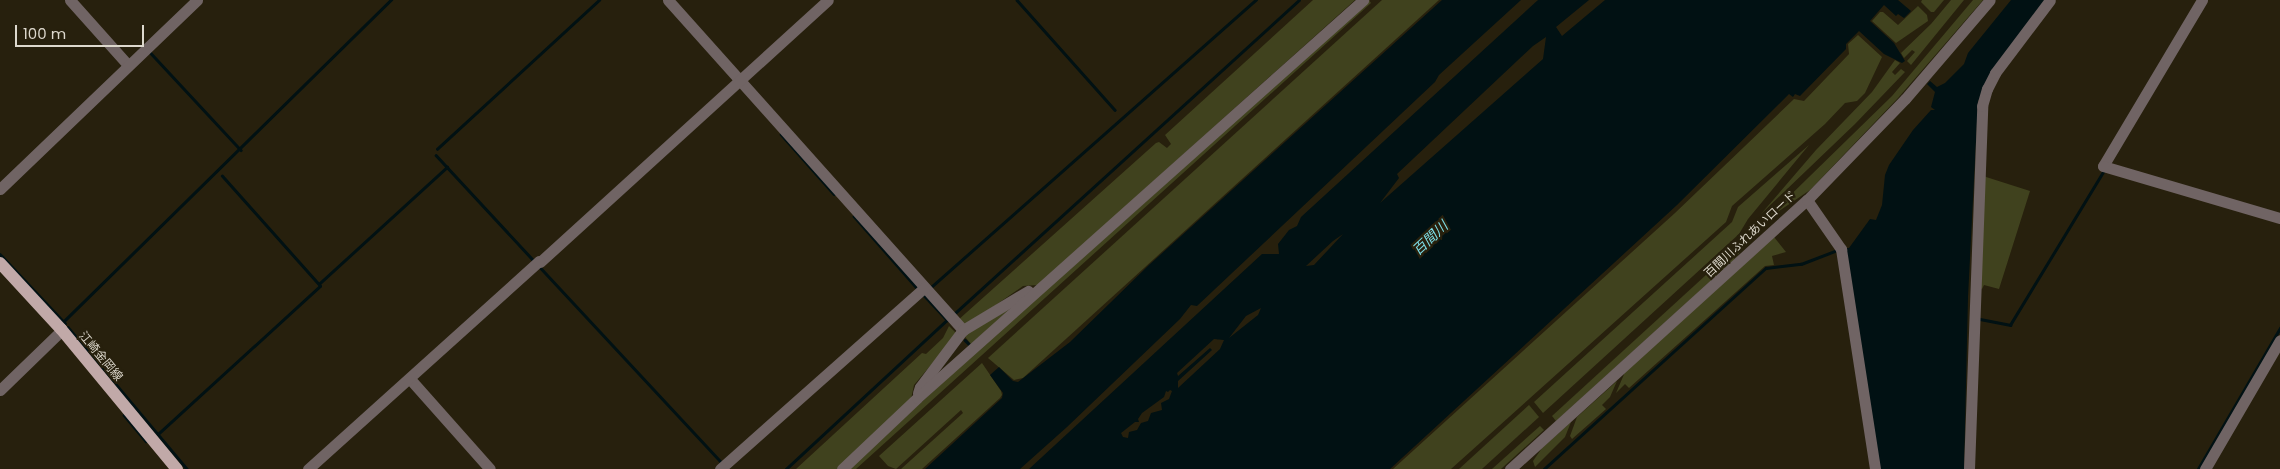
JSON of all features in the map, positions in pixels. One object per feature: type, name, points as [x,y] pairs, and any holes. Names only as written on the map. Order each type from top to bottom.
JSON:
[{"type":"main road","name":"江崎金岡線","points":[[0,263],[62,330],[177,469]]},
{"type":"street","points":[[70,0],[128,65]]},
{"type":"street","points":[[0,190],[196,0]]},
{"type":"street","points":[[668,0],[737,83],[923,291],[963,330]]},
{"type":"street","points":[[308,469],[828,0]]},
{"type":"street","points":[[842,469],[917,398],[1363,0]]},
{"type":"street","name":"百間川ふれあいロード","points":[[1510,469],[1807,200],[1905,99],[1990,0]]},
{"type":"street","points":[[1969,469],[1982,106],[1987,89],[1995,73],[2050,0]]},
{"type":"street","points":[[2202,0],[2103,166],[2280,218]]},
{"type":"street","points":[[1807,200],[1841,250],[1875,469]]},
{"type":"street","points":[[917,398],[920,386],[963,330],[1029,291],[1040,288]]},
{"type":"street","points":[[720,469],[923,291]]},
{"type":"street","points":[[0,390],[62,330]]},
{"type":"street","points":[[2205,469],[2280,340]]},
{"type":"street","points":[[410,378],[490,469]]},
{"type":"green space","points":[[1313,0],[1355,0],[1038,285],[1023,286],[967,325],[957,321],[1156,143],[1159,142],[1167,148],[1171,144],[1165,135]]},
{"type":"green space","points":[[1369,0],[1371,3],[856,469],[849,469],[1042,291],[1130,216]]},
{"type":"green space","points":[[1382,0],[1439,0],[1023,378],[1014,380],[988,358]]},
{"type":"green space","points":[[1922,0],[1944,0],[1934,12],[1931,12],[1921,2]]},
{"type":"green space","points":[[1951,0],[1964,0],[1911,65],[1907,61],[1915,52],[1912,50],[1904,58],[1901,53],[1931,24]]},
{"type":"green space","points":[[1973,0],[1983,0],[1898,98],[1810,190],[1763,222],[1892,96]]},
{"type":"green space","points":[[1918,6],[1927,15],[1928,21],[1896,43],[1872,21],[1880,12],[1883,12],[1898,25]]},
{"type":"green space","points":[[1858,35],[1882,57],[1865,93],[1857,101],[1845,103],[1825,124],[1732,206],[1726,222],[1451,469],[1393,469],[1675,213],[1794,99],[1804,101],[1849,54],[1848,44]]},
{"type":"green space","points":[[1895,60],[1900,63],[1892,72],[1895,75],[1901,69],[1905,72],[1855,124],[1761,214],[1816,150],[1872,92]]},
{"type":"green space","points":[[1809,145],[1748,219],[1739,234],[1543,413],[1534,402],[1732,222],[1738,207]]},
{"type":"green space","points":[[1983,176],[2030,191],[1999,289],[1984,285],[1982,289],[1979,288]]},
{"type":"green space","points":[[1754,231],[1736,258],[1556,421],[1552,416]]},
{"type":"green space","points":[[1774,237],[1786,252],[1772,256],[1774,265],[1765,266],[1629,388],[1625,384],[1616,393],[1625,372]]},
{"type":"green space","points":[[1019,301],[971,344],[964,335]]},
{"type":"green space","points":[[949,326],[957,334],[914,385],[911,399],[837,469],[796,469],[922,353],[926,354],[943,338]]},
{"type":"green space","points":[[982,363],[1001,391],[1002,395],[1000,398],[922,469],[901,469],[963,413],[961,410],[896,469],[888,466],[879,456]]},
{"type":"green space","points":[[1617,381],[1610,397],[1602,405],[1606,409],[1572,439],[1570,436],[1577,417]]},
{"type":"green space","points":[[1529,405],[1539,417],[1482,469],[1459,469]]},
{"type":"green space","points":[[1571,422],[1565,437],[1535,467],[1533,461],[1542,448]]},
{"type":"green space","points":[[1540,426],[1544,430],[1501,469],[1492,469]]},
{"type":"water","points":[[1442,0],[1521,0],[1439,75],[1435,82],[1197,306],[1191,305],[1180,319],[1067,427],[1020,469],[925,469],[1002,398],[1003,393],[990,375],[999,367],[1013,381],[1018,382],[1070,342],[1149,265]]},
{"type":"water","name":"百間川","points":[[1538,0],[1589,0],[1556,27],[1562,36],[1605,0],[1898,0],[1911,11],[1904,18],[1898,14],[1896,16],[1884,5],[1870,21],[1894,43],[1905,61],[1902,63],[1884,54],[1859,31],[1846,44],[1846,49],[1800,96],[1795,94],[1793,97],[1789,94],[1677,205],[1390,469],[1029,469],[1262,254],[1279,254],[1278,244],[1289,230],[1297,226],[1301,217]],"holes":[[[1546,37],[1543,59],[1380,203],[1399,178],[1397,174],[1533,46]],[[1343,234],[1314,265],[1306,266]],[[1261,308],[1258,315],[1229,338],[1246,316]],[[1214,339],[1224,340],[1220,349],[1178,388],[1178,381],[1212,350],[1210,348],[1178,376],[1177,373]],[[1166,391],[1172,391],[1169,399],[1161,403],[1162,410],[1151,413],[1148,421],[1141,423],[1137,430],[1129,432],[1128,438],[1123,437],[1121,433],[1135,422],[1139,422],[1138,419],[1142,413],[1164,397]]]},
{"type":"water","points":[[2011,0],[2046,0],[1978,101],[1968,297],[1964,469],[1880,469],[1845,248],[1849,248],[1870,219],[1876,220],[1882,205],[1885,175],[1889,165],[1913,130],[1931,110],[1935,110],[1931,107],[1935,92],[1927,84],[1930,81],[1937,87],[1945,83],[1964,64],[1968,53]]},
{"type":"waterway","points":[[63,322],[391,0]]},
{"type":"waterway","points":[[437,149],[599,0]]},
{"type":"waterway","points":[[1017,0],[1115,110]]},
{"type":"waterway","points":[[930,288],[1256,0]]},
{"type":"waterway","points":[[954,314],[1299,0]]},
{"type":"waterway","points":[[149,51],[241,150]]},
{"type":"waterway","points":[[781,134],[834,194]]},
{"type":"waterway","points":[[436,155],[534,261]]},
{"type":"waterway","points":[[320,283],[447,167]]},
{"type":"waterway","points":[[1980,319],[2010,325],[2105,169]]},
{"type":"waterway","points":[[158,434],[320,286],[222,176]]},
{"type":"waterway","points":[[854,216],[918,289]]},
{"type":"waterway","points":[[1544,469],[1766,268],[1801,264],[1835,251]]},
{"type":"waterway","points":[[0,254],[65,323]]},
{"type":"waterway","points":[[539,266],[722,463]]},
{"type":"waterway","points":[[922,293],[947,320]]},
{"type":"waterway","points":[[786,469],[946,321]]},
{"type":"waterway","points":[[68,327],[187,469]]},
{"type":"waterway","points":[[2198,469],[2280,328]]},
{"type":"waterway","points":[[965,340],[969,344]]},
{"type":"waterway","points":[[124,415],[146,441]]}]
